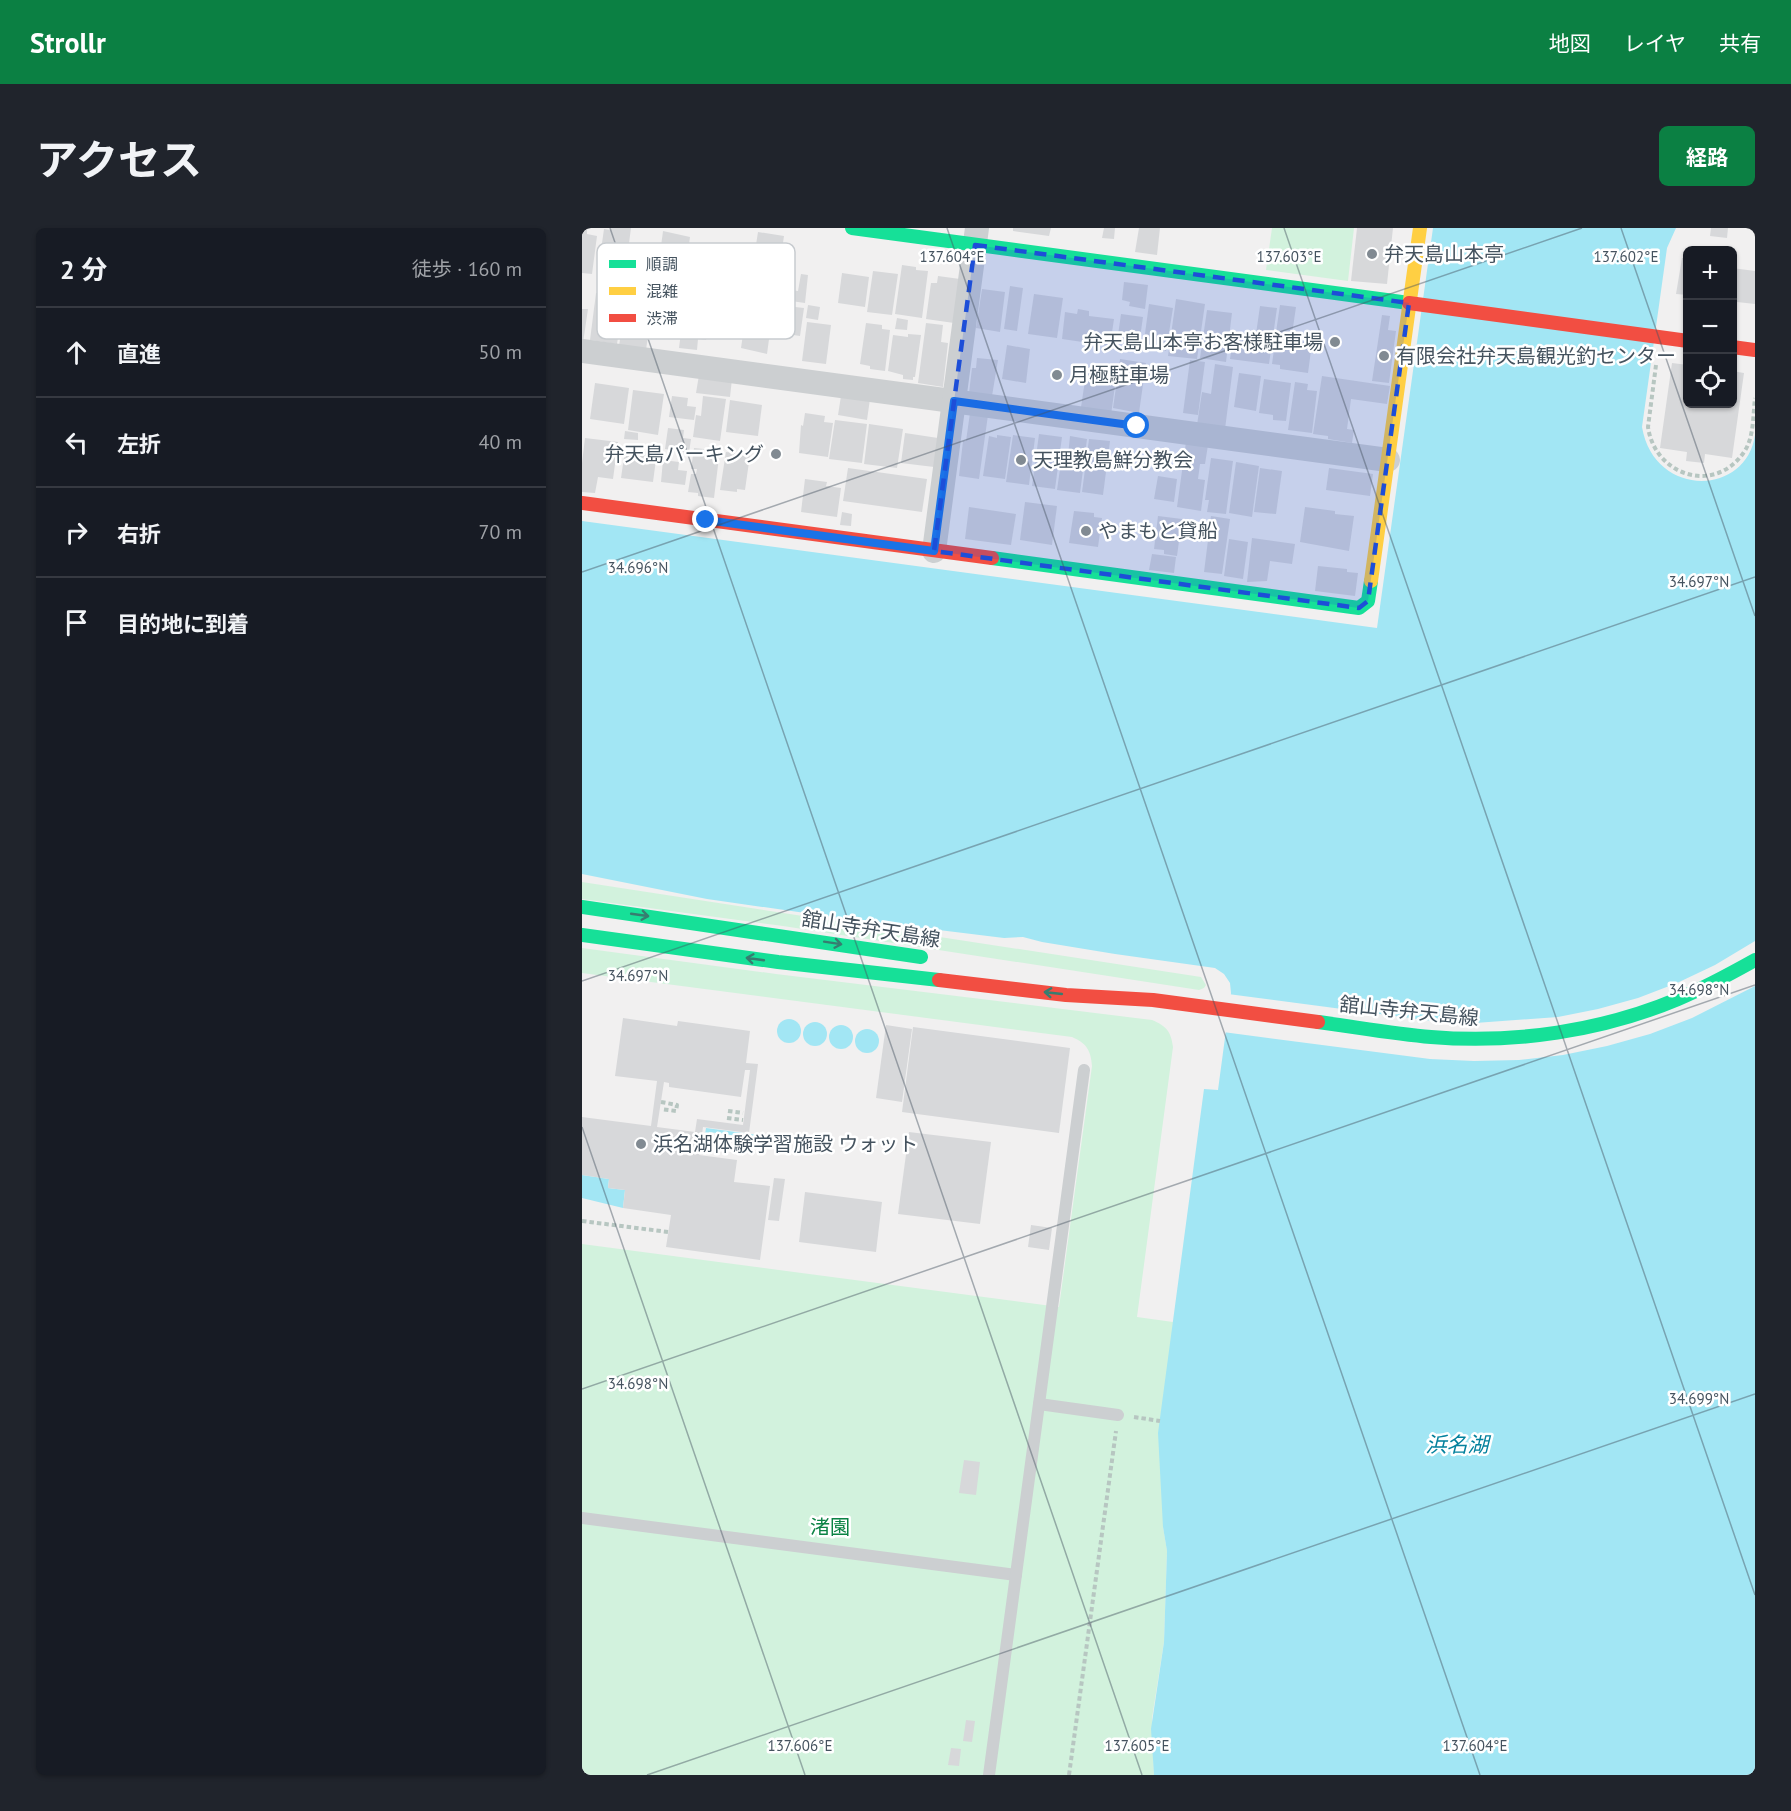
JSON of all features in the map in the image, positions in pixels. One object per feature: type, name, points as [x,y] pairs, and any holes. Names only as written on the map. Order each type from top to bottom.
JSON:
[{"type":"street","points":[[852,228],[976,236],[1413,304],[1683,340]]},
{"type":"street","points":[[582,503],[1359,608],[1368,601],[1413,304],[1420,228]]},
{"type":"street","points":[[934,551],[976,236]]},
{"type":"street","points":[[1737,348],[1755,350]]},
{"type":"street","points":[[582,351],[1388,460]]},
{"type":"street","name":"舘山寺弁天島線","points":[[582,907],[931,959]]},
{"type":"street","name":"舘山寺弁天島線","points":[[582,935],[778,962],[1066,995],[1153,1000],[1432,1037],[1475,1039],[1517,1038],[1592,1026],[1643,1013],[1712,984],[1755,960]]},
{"type":"street","name":"舘山寺弁天島線","points":[[1068,981],[1153,1000]]},
{"type":"lane","points":[[989,1775],[1084,1070]]},
{"type":"lane","points":[[1039,1404],[1118,1415]]},
{"type":"lane","points":[[582,1518],[1016,1575]]},
{"type":"path","points":[[1657,363],[1648,427],[1649,437],[1665,462],[1682,472],[1692,475],[1712,474],[1722,471],[1738,459],[1749,443],[1755,398]]},
{"type":"path","points":[[661,1102],[677,1105],[676,1111],[661,1109]]},
{"type":"path","points":[[728,1111],[743,1113]]},
{"type":"path","points":[[727,1118],[743,1120]]},
{"type":"path","points":[[582,1221],[668,1232]]},
{"type":"path","points":[[1069,1775],[1118,1415]]},
{"type":"path","points":[[1143,1418],[1160,1420]]},
{"type":"highlighted area","points":[[975,245],[1409,303],[1368,601],[1359,608],[934,551]]},
{"type":"green space","points":[[1272,228],[1354,228],[1348,281],[1266,270]]},
{"type":"green space","points":[[582,882],[1201,977],[1206,985],[1199,990],[783,926],[582,899]]},
{"type":"green space","name":"渚園","points":[[582,948],[1152,1020],[1167,1030],[1173,1047],[1137,1317],[1173,1322],[1163,1527],[1167,1551],[1164,1642],[1152,1718],[1154,1775],[582,1775],[582,1244],[1059,1307],[1092,1066],[1087,1048],[1072,1037],[582,973]]},
{"type":"water","name":"浜名湖","points":[[1433,228],[1676,228],[1667,248],[1642,427],[1650,450],[1663,467],[1681,477],[1700,481],[1718,478],[1735,470],[1748,455],[1755,435],[1755,1775],[1154,1775],[1151,1729],[1164,1642],[1167,1551],[1163,1527],[1158,1433],[1204,1089],[1218,1090],[1231,993],[1230,983],[1224,974],[1215,968],[1115,954],[1023,937],[1004,938],[707,899],[582,874],[582,521],[1377,628]]},
{"type":"water","points":[[789,1019],[798,1022],[801,1031],[798,1040],[789,1043],[780,1040],[777,1031],[780,1022]]},
{"type":"water","points":[[815,1022],[824,1025],[827,1034],[824,1043],[815,1046],[806,1043],[803,1034],[806,1025]]},
{"type":"water","points":[[841,1025],[850,1028],[853,1037],[850,1046],[841,1049],[832,1046],[829,1037],[832,1028]]},
{"type":"water","points":[[867,1029],[876,1032],[879,1041],[876,1050],[867,1053],[858,1050],[855,1041],[858,1032]]},
{"type":"water","points":[[706,1128],[758,1135],[758,1139],[789,1143],[789,1146],[753,1142],[753,1138],[709,1132],[706,1154],[702,1154]]},
{"type":"water","points":[[582,1175],[609,1179],[608,1188],[625,1190],[623,1208],[582,1198]]},
{"type":"pier","points":[[1755,941],[1755,986],[1692,1018],[1650,1034],[1563,1055],[1519,1060],[1430,1059],[1223,1032],[1228,994],[1433,1021],[1475,1023],[1558,1017],[1638,998],[1677,983],[1715,965]]},
{"type":"building","points":[[582,228],[587,228],[587,234],[597,236],[592,274],[582,273]]},
{"type":"building","points":[[611,228],[631,228],[629,243],[602,243],[604,229],[610,230]]},
{"type":"building","points":[[1013,228],[1051,228],[1049,236],[1013,231]]},
{"type":"building","points":[[1104,228],[1115,228],[1114,239],[1102,238]]},
{"type":"building","points":[[1139,228],[1160,228],[1157,255],[1135,252]]},
{"type":"building","name":"弁天島山本亭","points":[[1357,228],[1393,228],[1387,284],[1351,281]]},
{"type":"building","points":[[1711,228],[1728,228],[1727,238],[1710,236]]},
{"type":"building","points":[[663,231],[690,237],[689,243],[661,243]]},
{"type":"building","points":[[758,232],[784,236],[783,243],[756,243]]},
{"type":"building","points":[[1682,258],[1683,258],[1683,295],[1676,294]]},
{"type":"building","points":[[902,265],[928,271],[922,318],[895,314]]},
{"type":"building","points":[[1737,269],[1755,271],[1755,304],[1737,302]]},
{"type":"building","points":[[873,271],[898,274],[892,315],[867,312]]},
{"type":"building","points":[[842,273],[869,277],[865,307],[838,303]]},
{"type":"building","points":[[801,274],[808,275],[805,303],[795,302],[795,291],[798,291]]},
{"type":"building","points":[[938,276],[960,279],[954,323],[926,319],[931,283],[937,283]]},
{"type":"building","points":[[1124,282],[1148,285],[1145,309],[1129,306],[1130,302],[1122,300]]},
{"type":"building","points":[[1010,286],[1023,288],[1017,331],[1004,329]]},
{"type":"building","points":[[982,289],[1005,292],[1000,332],[976,328]]},
{"type":"building","points":[[596,293],[597,339],[618,339],[617,344],[590,340]]},
{"type":"building","points":[[1034,294],[1063,298],[1057,338],[1028,334]]},
{"type":"building","points":[[1176,299],[1205,304],[1197,359],[1168,356]]},
{"type":"building","points":[[1149,304],[1173,308],[1166,351],[1143,348]]},
{"type":"building","points":[[808,305],[820,307],[818,320],[806,318]]},
{"type":"building","points":[[1280,305],[1296,307],[1291,341],[1275,339]]},
{"type":"building","points":[[1260,306],[1277,308],[1269,364],[1230,359],[1234,331],[1256,334]]},
{"type":"building","points":[[795,307],[804,308],[800,336],[795,335]]},
{"type":"building","points":[[582,309],[588,309],[583,343],[582,343]]},
{"type":"building","points":[[1078,309],[1089,311],[1089,316],[1114,319],[1110,346],[1062,339],[1065,312],[1077,314]]},
{"type":"building","points":[[1207,310],[1232,313],[1226,362],[1200,358]]},
{"type":"building","points":[[1121,314],[1143,317],[1139,345],[1117,342]]},
{"type":"building","name":"有限会社弁天島観光釣センター","points":[[1382,315],[1390,316],[1388,330],[1396,331],[1389,383],[1372,381]]},
{"type":"building","points":[[897,318],[908,320],[907,330],[895,329]]},
{"type":"building","points":[[807,322],[831,325],[826,364],[802,361]]},
{"type":"building","points":[[866,323],[882,325],[882,329],[890,330],[885,371],[870,369],[870,366],[860,364]]},
{"type":"building","points":[[926,323],[943,325],[941,342],[948,343],[943,387],[918,383]]},
{"type":"building","points":[[908,334],[921,335],[913,380],[903,379],[903,375],[888,371],[893,335],[908,337]]},
{"type":"building","points":[[620,339],[648,339],[646,350],[619,346]]},
{"type":"building","points":[[680,339],[698,339],[697,350],[679,348]]},
{"type":"building","points":[[742,339],[769,339],[767,354],[741,348]]},
{"type":"building","points":[[1295,340],[1312,343],[1308,373],[1280,369],[1280,365],[1272,364],[1275,342],[1294,344]]},
{"type":"building","points":[[1007,345],[1030,349],[1026,383],[1002,379]]},
{"type":"building","points":[[977,358],[998,360],[992,396],[969,393],[972,368],[976,368]]},
{"type":"building","points":[[1120,359],[1146,363],[1139,413],[1113,408]]},
{"type":"building","points":[[1190,360],[1205,362],[1198,415],[1183,413]]},
{"type":"building","points":[[1672,363],[1683,364],[1683,408],[1737,408],[1737,372],[1744,373],[1732,458],[1705,454],[1704,463],[1686,461],[1687,452],[1660,448]]},
{"type":"building","points":[[1215,364],[1233,367],[1225,429],[1197,425],[1202,392],[1211,394]]},
{"type":"building","points":[[1087,367],[1117,371],[1111,415],[1081,407]]},
{"type":"building","points":[[1239,373],[1261,376],[1256,411],[1234,407]]},
{"type":"building","points":[[699,375],[732,379],[730,397],[696,393]]},
{"type":"building","points":[[1322,376],[1390,386],[1387,404],[1351,399],[1347,429],[1354,430],[1352,443],[1313,434]]},
{"type":"building","points":[[1264,379],[1291,383],[1286,421],[1273,420],[1273,415],[1259,413]]},
{"type":"building","points":[[1295,382],[1308,384],[1307,390],[1317,391],[1312,433],[1288,430]]},
{"type":"building","points":[[595,383],[629,388],[624,424],[590,419]]},
{"type":"building","points":[[633,390],[664,394],[658,435],[628,430]]},
{"type":"building","points":[[672,396],[688,398],[687,406],[696,407],[694,420],[669,417]]},
{"type":"building","points":[[703,396],[726,399],[720,441],[693,437],[696,415],[701,416]]},
{"type":"building","points":[[841,396],[870,399],[867,420],[838,415]]},
{"type":"building","points":[[730,400],[762,405],[758,436],[726,432]]},
{"type":"building","points":[[805,413],[825,416],[824,422],[833,423],[828,457],[799,453],[801,425],[803,426]]},
{"type":"building","points":[[970,413],[988,415],[979,479],[959,476],[963,441],[966,441]]},
{"type":"building","points":[[835,420],[867,424],[862,463],[829,459]]},
{"type":"building","points":[[869,424],[903,429],[897,468],[864,464]]},
{"type":"building","points":[[668,428],[684,430],[683,438],[691,439],[689,453],[665,449]]},
{"type":"building","points":[[625,431],[638,433],[638,440],[624,439]]},
{"type":"building","points":[[905,433],[938,438],[934,467],[901,463]]},
{"type":"building","points":[[1039,434],[1062,437],[1055,489],[1032,486]]},
{"type":"building","points":[[997,435],[1011,437],[1005,479],[983,476],[989,436],[997,438]]},
{"type":"building","name":"天理教島鮮分教会","points":[[1013,435],[1035,438],[1029,485],[1006,482]]},
{"type":"building","points":[[1070,436],[1087,439],[1080,493],[1057,490],[1062,455],[1068,456]]},
{"type":"building","points":[[585,438],[618,442],[613,479],[598,477],[595,493],[582,492]]},
{"type":"building","points":[[1089,439],[1110,441],[1103,495],[1082,492]]},
{"type":"building","points":[[1186,442],[1208,445],[1205,464],[1200,464],[1198,479],[1205,480],[1201,511],[1177,507]]},
{"type":"building","points":[[694,448],[713,450],[712,457],[719,457],[714,498],[688,492],[691,474],[696,474],[697,469],[691,469]]},
{"type":"building","points":[[625,450],[657,452],[653,482],[621,478]]},
{"type":"building","points":[[726,452],[750,455],[745,490],[737,489],[737,492],[720,490]]},
{"type":"building","points":[[1211,458],[1233,461],[1226,514],[1207,512],[1209,500],[1205,500]]},
{"type":"building","points":[[663,460],[679,462],[678,470],[687,471],[685,485],[661,482]]},
{"type":"building","points":[[1236,462],[1259,466],[1252,517],[1229,513]]},
{"type":"building","points":[[848,468],[927,479],[922,512],[843,501]]},
{"type":"building","points":[[1260,468],[1282,471],[1276,514],[1254,512]]},
{"type":"building","points":[[1329,468],[1373,474],[1370,496],[1326,490]]},
{"type":"building","points":[[1158,476],[1177,479],[1174,502],[1154,499]]},
{"type":"building","points":[[805,479],[827,482],[826,486],[841,488],[837,517],[801,512]]},
{"type":"building","points":[[1025,502],[1057,506],[1052,545],[1020,540]]},
{"type":"building","points":[[969,507],[1016,514],[1011,545],[965,539]]},
{"type":"building","points":[[1305,507],[1354,516],[1349,551],[1300,542]]},
{"type":"building","name":"やまもと貸船","points":[[1074,511],[1094,513],[1094,517],[1102,518],[1098,547],[1069,543]]},
{"type":"building","points":[[842,512],[852,514],[851,526],[840,525]]},
{"type":"building","points":[[1158,516],[1182,519],[1177,556],[1164,554],[1164,550],[1154,549]]},
{"type":"building","points":[[1211,516],[1230,519],[1222,574],[1204,572],[1208,540],[1216,541],[1217,533],[1209,532]]},
{"type":"building","points":[[1252,538],[1295,544],[1292,564],[1270,561],[1267,581],[1247,582]]},
{"type":"building","points":[[1229,539],[1248,542],[1243,579],[1224,576]]},
{"type":"building","points":[[1152,554],[1176,557],[1174,573],[1149,570]]},
{"type":"building","points":[[1318,566],[1347,569],[1347,572],[1358,573],[1355,596],[1315,591]]},
{"type":"building","name":"浜名湖体験学習施設 ウォット","points":[[623,1018],[677,1026],[678,1021],[750,1031],[746,1063],[758,1064],[749,1133],[703,1127],[699,1155],[737,1160],[734,1182],[770,1186],[760,1260],[666,1247],[671,1215],[623,1208],[625,1190],[608,1188],[609,1179],[582,1175],[582,1117],[651,1126],[657,1081],[615,1076]],"holes":[[[745,1070],[750,1070],[743,1125],[697,1119],[695,1132],[657,1127],[664,1082],[669,1083],[669,1087],[741,1097]]]},
{"type":"building","points":[[886,1025],[912,1029],[902,1102],[876,1098]]},
{"type":"building","points":[[913,1027],[1070,1048],[1059,1133],[902,1112]]},
{"type":"building","points":[[909,1132],[991,1142],[980,1224],[898,1214]]},
{"type":"building","points":[[774,1178],[785,1179],[779,1221],[768,1220]]},
{"type":"building","points":[[805,1192],[882,1202],[876,1252],[799,1242]]},
{"type":"building","points":[[1031,1225],[1052,1228],[1049,1250],[1028,1247]]},
{"type":"building","points":[[964,1460],[980,1462],[976,1495],[959,1493]]},
{"type":"building","points":[[966,1720],[975,1721],[972,1742],[963,1741]]},
{"type":"building","points":[[951,1748],[961,1749],[959,1766],[948,1765]]},
{"type":"traffic: fast","points":[[852,228],[1409,303]]},
{"type":"traffic: fast","points":[[992,558],[1359,608],[1368,601],[1371,581]]},
{"type":"traffic: fast","points":[[582,907],[921,957]]},
{"type":"traffic: fast","points":[[582,935],[778,962],[939,980]]},
{"type":"traffic: fast","points":[[1318,1022],[1403,1034],[1462,1039],[1494,1039],[1557,1033],[1649,1010],[1727,976],[1755,960]]},
{"type":"traffic: slow","points":[[1371,581],[1420,228]]},
{"type":"traffic: jam","points":[[1409,303],[1683,340]]},
{"type":"traffic: jam","points":[[1737,348],[1755,350]]},
{"type":"traffic: jam","points":[[582,503],[992,558]]},
{"type":"traffic: jam","points":[[939,980],[1066,995],[1153,1000],[1318,1022]]},
{"type":"place","name":"弁天島山本亭","points":[[1372,254]]},
{"type":"place","name":"弁天島山本亭お客様駐車場","points":[[1335,342]]},
{"type":"place","name":"有限会社弁天島観光釣センター","points":[[1384,356]]},
{"type":"place","name":"月極駐車場","points":[[1057,375]]},
{"type":"place","name":"弁天島パーキング","points":[[776,454]]},
{"type":"place","name":"天理教島鮮分教会","points":[[1021,460]]},
{"type":"place","name":"やまもと貸船","points":[[1086,531]]},
{"type":"place","name":"浜名湖体験学習施設 ウォット","points":[[641,1144]]},
{"type":"route","points":[[706,520],[934,551],[954,401],[1137,426]]}]
